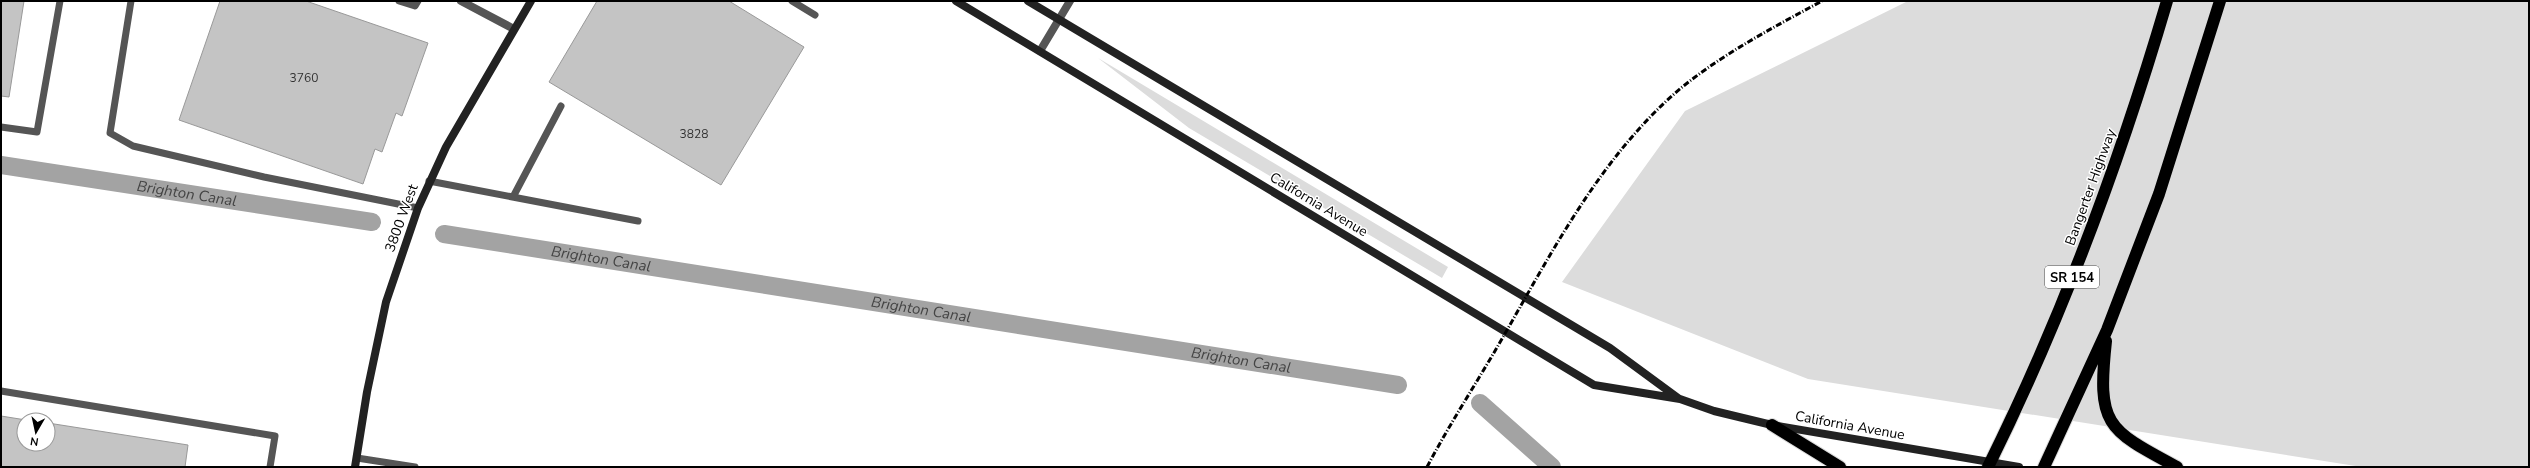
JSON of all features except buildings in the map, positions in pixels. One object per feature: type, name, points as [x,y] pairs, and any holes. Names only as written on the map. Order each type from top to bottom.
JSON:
[{"type":"highway","name":"Bangerter Highway","points":[[1989,464],[2038,359],[2100,205],[2129,126],[2167,1]]},
{"type":"highway","points":[[2044,467],[2107,330],[2162,186],[2220,1]]},
{"type":"highway","points":[[2107,330],[2102,388],[2110,419],[2126,438],[2177,467]]},
{"type":"highway","points":[[1772,425],[1840,467]]},
{"type":"main road","name":"3800 West","points":[[356,463],[367,392],[386,302],[418,208],[429,181],[531,1]]},
{"type":"main road","name":"California Avenue","points":[[956,1],[1594,385],[1680,399],[1714,411],[1772,425],[1989,464],[2019,467]]},
{"type":"main road","name":"California Avenue","points":[[1028,1],[1610,348],[1680,399]]},
{"type":"street","points":[[461,1],[514,29]]},
{"type":"street","points":[[1040,51],[1070,1]]},
{"type":"lane","points":[[1,127],[37,132],[60,1]]},
{"type":"lane","points":[[131,1],[110,133],[133,146],[140,148],[264,177],[418,208]]},
{"type":"lane","points":[[399,1],[414,6],[418,1]]},
{"type":"lane","points":[[792,1],[815,15]]},
{"type":"lane","points":[[512,197],[562,106]]},
{"type":"lane","points":[[429,181],[638,221]]},
{"type":"lane","points":[[1,392],[275,436],[270,467]]},
{"type":"lane","points":[[356,463],[415,467]]},
{"type":"shaded area","points":[[1908,1],[2529,1],[2529,467],[2362,467],[1808,379],[1562,282],[1685,111]]},
{"type":"shaded area","points":[[1098,58],[1448,267],[1442,278],[1189,128]]},
{"type":"waterway","name":"Brighton Canal","points":[[1,165],[372,222]]},
{"type":"waterway","name":"Brighton Canal","points":[[444,234],[1398,385]]},
{"type":"waterway","name":"Brighton Canal","points":[[1480,403],[1552,467]]},
{"type":"railway","points":[[1427,467],[1576,213],[1599,179],[1624,147],[1651,116],[1697,75],[1750,41],[1822,1]]}]
